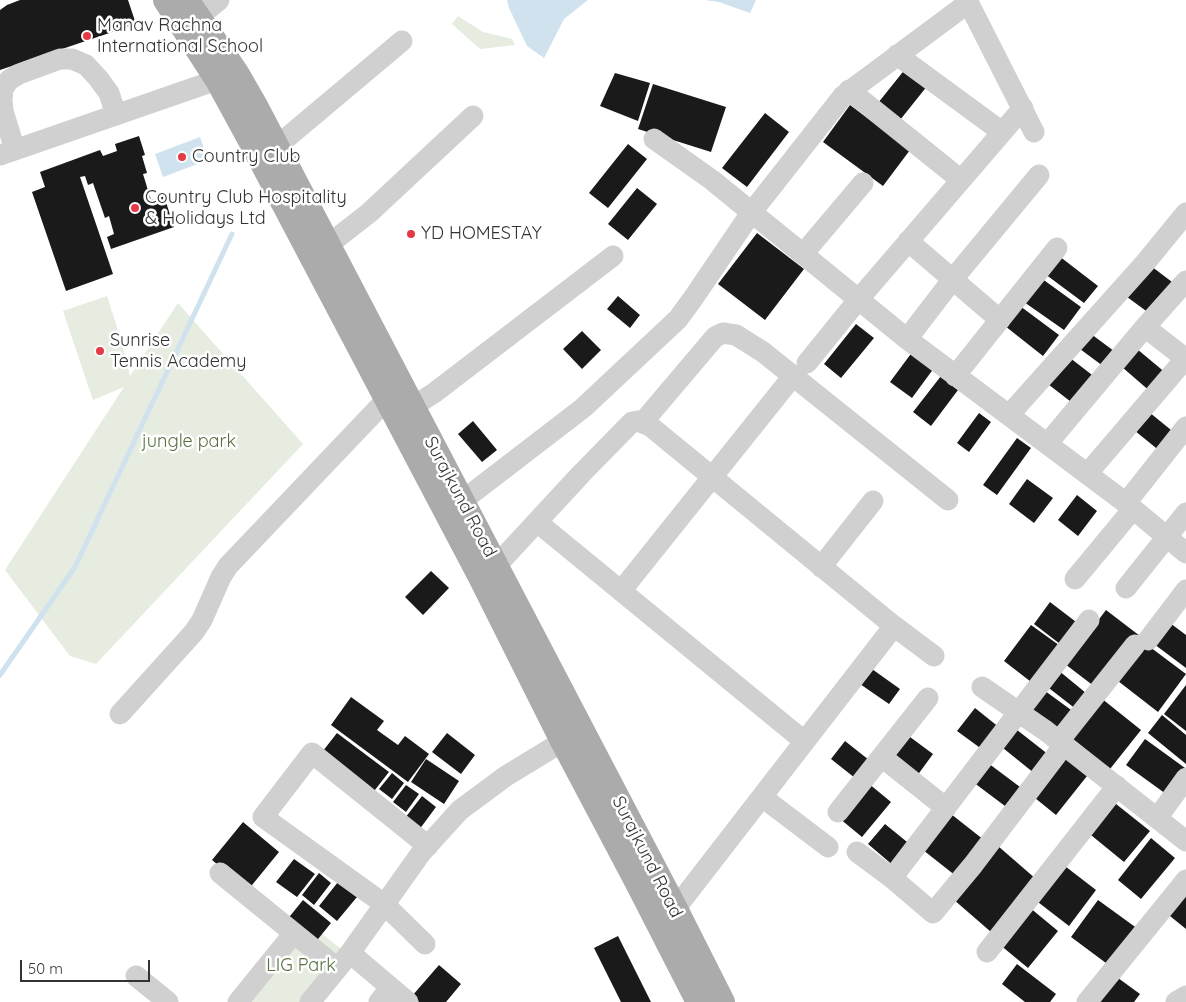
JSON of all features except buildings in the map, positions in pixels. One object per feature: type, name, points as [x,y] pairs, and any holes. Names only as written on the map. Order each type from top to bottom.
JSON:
[{"type":"main road","name":"Surajkund Road","points":[[166,0],[190,15],[227,77],[387,399],[481,577],[675,909],[722,1002]]},
{"type":"main road","name":"Surajkund Road","points":[[227,77],[277,146],[496,566],[637,881],[700,1002]]},
{"type":"street","points":[[190,15],[219,0]]},
{"type":"street","points":[[462,501],[583,408],[678,319],[751,212],[849,90],[967,2],[1034,132]]},
{"type":"street","points":[[277,146],[402,41]]},
{"type":"street","points":[[897,55],[1002,132]]},
{"type":"street","points":[[116,116],[109,93],[98,78],[86,65],[72,59],[60,60],[27,71],[9,80],[3,89],[2,100],[8,153],[116,116],[227,77]]},
{"type":"street","points":[[849,90],[961,180]]},
{"type":"street","points":[[621,591],[711,477],[858,300],[1023,108]]},
{"type":"street","points":[[328,245],[368,213],[473,116]]},
{"type":"street","points":[[654,139],[712,180],[907,339],[1129,506],[1186,553]]},
{"type":"street","points":[[907,339],[952,279],[1039,175]]},
{"type":"street","points":[[803,254],[863,183]]},
{"type":"street","points":[[1008,415],[1145,263],[1186,213]]},
{"type":"street","points":[[908,241],[1000,320]]},
{"type":"street","points":[[955,376],[1057,248]]},
{"type":"street","points":[[412,407],[434,393],[613,256]]},
{"type":"street","points":[[1047,444],[1186,281]]},
{"type":"street","points":[[1087,474],[1186,358],[1145,327]]},
{"type":"street","points":[[643,422],[715,337],[723,333],[736,335],[763,352],[800,370],[948,500]]},
{"type":"street","points":[[120,714],[194,632],[202,620],[221,577],[228,566],[387,399]]},
{"type":"street","points":[[496,566],[632,422],[643,422],[894,626],[934,656]]},
{"type":"street","points":[[1075,579],[1186,427]]},
{"type":"street","points":[[821,567],[873,500]]},
{"type":"street","points":[[1126,588],[1186,514]]},
{"type":"street","points":[[537,522],[804,741]]},
{"type":"street","points":[[857,852],[934,913],[973,865],[1062,743],[1186,590]]},
{"type":"street","points":[[892,878],[1089,620]]},
{"type":"street","points":[[675,909],[894,626]]},
{"type":"street","points":[[982,687],[1062,743],[1186,840]]},
{"type":"street","points":[[838,812],[928,698]]},
{"type":"street","points":[[310,1002],[344,961],[428,846],[460,810],[473,799],[572,735]]},
{"type":"street","points":[[425,944],[384,904],[264,817],[312,753],[428,846]]},
{"type":"street","points":[[882,757],[946,808]]},
{"type":"street","points":[[1158,817],[1186,778]]},
{"type":"street","points":[[986,952],[1118,786]]},
{"type":"street","points":[[762,798],[828,847]]},
{"type":"street","points":[[220,873],[294,933],[344,961],[385,995],[408,1002]]},
{"type":"street","points":[[1087,1002],[1186,880]]},
{"type":"street","points":[[238,1002],[294,933]]},
{"type":"street","points":[[136,976],[168,1002]]},
{"type":"street","points":[[1176,1002],[1186,996]]},
{"type":"green space","points":[[458,16],[483,32],[512,39],[515,45],[480,49],[452,24]]},
{"type":"green space","name":"jungle park","points":[[107,296],[130,376],[178,303],[303,444],[96,664],[70,656],[5,570],[124,387],[93,400],[63,311]]},
{"type":"green space","name":"LIG Park","points":[[306,921],[346,953],[302,1002],[238,1002]]},
{"type":"water","points":[[507,0],[588,0],[564,19],[544,58],[527,46]]},
{"type":"water","points":[[705,0],[756,0],[750,13],[719,2]]},
{"type":"water","name":"Country Club","points":[[200,137],[208,160],[163,177],[155,154]]},
{"type":"waterway","points":[[0,675],[75,567],[232,234]]},
{"type":"place","name":"Manav Rachna International School","points":[[87,36]]},
{"type":"place","name":"Country Club","points":[[182,157]]},
{"type":"place","name":"Country Club Hospitality & Holidays Ltd","points":[[135,208]]},
{"type":"place","name":"YD HOMESTAY","points":[[411,234]]},
{"type":"place","name":"Sunrise Tennis Academy","points":[[100,351]]}]
